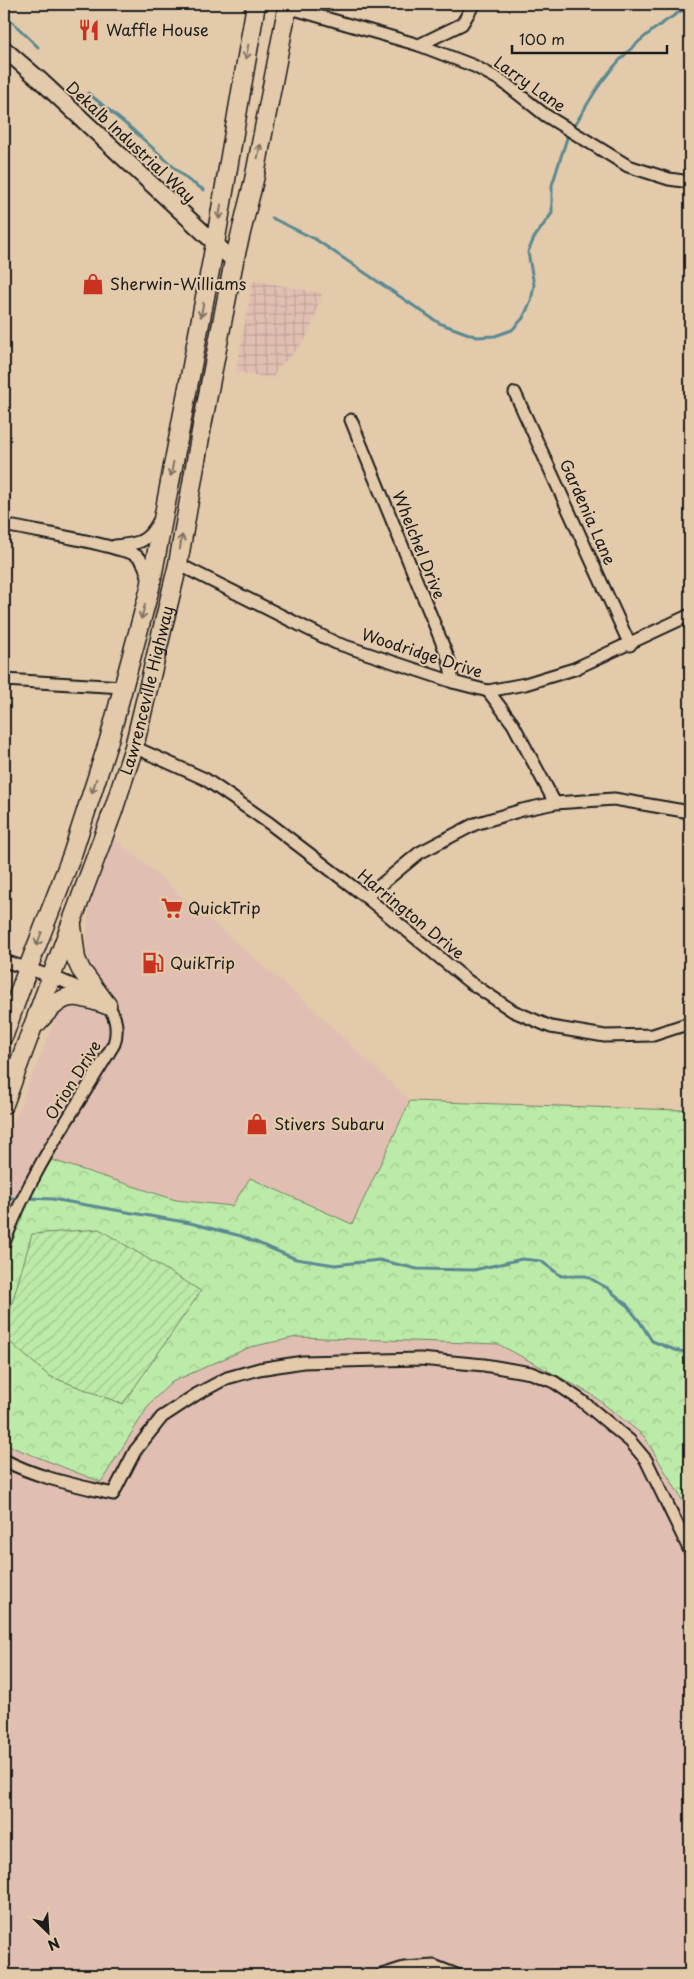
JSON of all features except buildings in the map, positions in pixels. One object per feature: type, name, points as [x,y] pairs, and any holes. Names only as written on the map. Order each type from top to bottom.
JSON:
[{"type":"highway","name":"Lawrenceville Highway","points":[[4,1104],[72,922],[134,747],[178,564],[234,261],[254,180],[287,5]]},
{"type":"highway","name":"Lawrenceville Highway","points":[[4,1035],[72,855],[109,740],[150,588],[215,244],[254,9]]},
{"type":"highway","points":[[72,922],[76,959],[88,980],[107,1005]]},
{"type":"highway","points":[[32,1029],[52,1007],[70,996],[78,996],[107,1005]]},
{"type":"main road","name":"Dekalb Industrial Way","points":[[4,49],[40,80],[234,261]]},
{"type":"street","points":[[419,46],[462,24],[474,4]]},
{"type":"street","name":"Larry Lane","points":[[287,5],[419,46],[474,66],[502,81],[545,115],[628,166],[669,180],[690,182]]},
{"type":"street","name":"Gardenia Lane","points":[[516,393],[630,644]]},
{"type":"street","name":"Whelchel Drive","points":[[351,420],[449,660],[453,682]]},
{"type":"street","points":[[111,547],[134,544],[146,539],[164,513]]},
{"type":"street","points":[[4,525],[79,539],[111,547],[138,557],[146,569],[150,588]]},
{"type":"street","name":"Woodridge Drive","points":[[178,564],[336,643],[453,682],[488,691],[525,684],[574,670],[690,615]]},
{"type":"street","points":[[4,680],[123,687]]},
{"type":"street","points":[[488,691],[513,724],[555,803]]},
{"type":"street","name":"Harrington Drive","points":[[134,747],[205,779],[270,824],[366,897],[468,981],[513,1011],[551,1027],[605,1036],[653,1034],[690,1024]]},
{"type":"street","points":[[366,897],[419,853],[475,824],[555,803],[614,799],[690,812]]},
{"type":"street","points":[[4,961],[52,976],[107,1005]]},
{"type":"street","name":"Orion Drive","points":[[4,1244],[8,1230],[42,1161],[114,1044],[116,1038],[115,1020],[107,1005]]},
{"type":"street","points":[[4,1460],[17,1467],[51,1479],[113,1494],[135,1451],[162,1417],[197,1394],[227,1378],[259,1369],[303,1362],[420,1360],[484,1365],[531,1373],[554,1382],[584,1402],[630,1441],[646,1460],[690,1551]]},
{"type":"street","points":[[382,1975],[404,1968],[434,1966],[456,1975]]},
{"type":"shaded area","points":[[253,280],[322,293],[312,325],[304,341],[278,367],[273,378],[236,372]]},
{"type":"shaded area","points":[[93,820],[308,1004],[410,1101],[352,1224],[250,1178],[233,1206],[176,1200],[46,1158],[23,1205],[4,1256],[4,1145],[61,1005],[86,959]]},
{"type":"shaded area","points":[[297,1337],[498,1344],[591,1394],[644,1436],[680,1496],[690,1517],[690,1975],[4,1975],[4,1444],[101,1482],[151,1402],[172,1382],[250,1347]]},
{"type":"green space","points":[[410,1101],[679,1110],[690,1108],[690,1517],[680,1496],[644,1436],[591,1394],[498,1344],[297,1337],[250,1347],[172,1382],[151,1402],[101,1482],[4,1444],[4,1256],[23,1205],[46,1158],[176,1200],[232,1206],[250,1178],[352,1224]]},
{"type":"green space","points":[[99,1229],[201,1291],[123,1404],[49,1376],[4,1337],[4,1331],[32,1234]]},
{"type":"waterway","points":[[574,126],[601,83],[620,60],[653,30],[690,6]]},
{"type":"waterway","points":[[4,14],[38,47]]},
{"type":"waterway","points":[[88,93],[133,130],[188,180],[204,190]]},
{"type":"waterway","points":[[272,218],[315,239],[439,323],[477,337],[495,336],[512,330],[523,318],[531,301],[534,285],[528,252],[534,238],[552,213],[552,185],[567,138]]},
{"type":"waterway","points":[[4,1198],[21,1198]]},
{"type":"waterway","points":[[27,1198],[52,1199],[190,1223],[241,1236],[296,1259],[335,1265],[379,1260],[417,1269],[474,1270],[522,1259],[541,1261],[561,1276],[586,1276],[607,1288],[626,1304],[652,1341],[675,1350],[690,1353]]},
{"type":"place","name":"Waffle House","points":[[89,30]]},
{"type":"place","name":"Sherwin-Williams","points":[[93,284]]},
{"type":"place","name":"QuickTrip","points":[[172,908]]},
{"type":"place","name":"QuikTrip","points":[[153,963]]},
{"type":"place","name":"Stivers Subaru","points":[[257,1124]]}]
